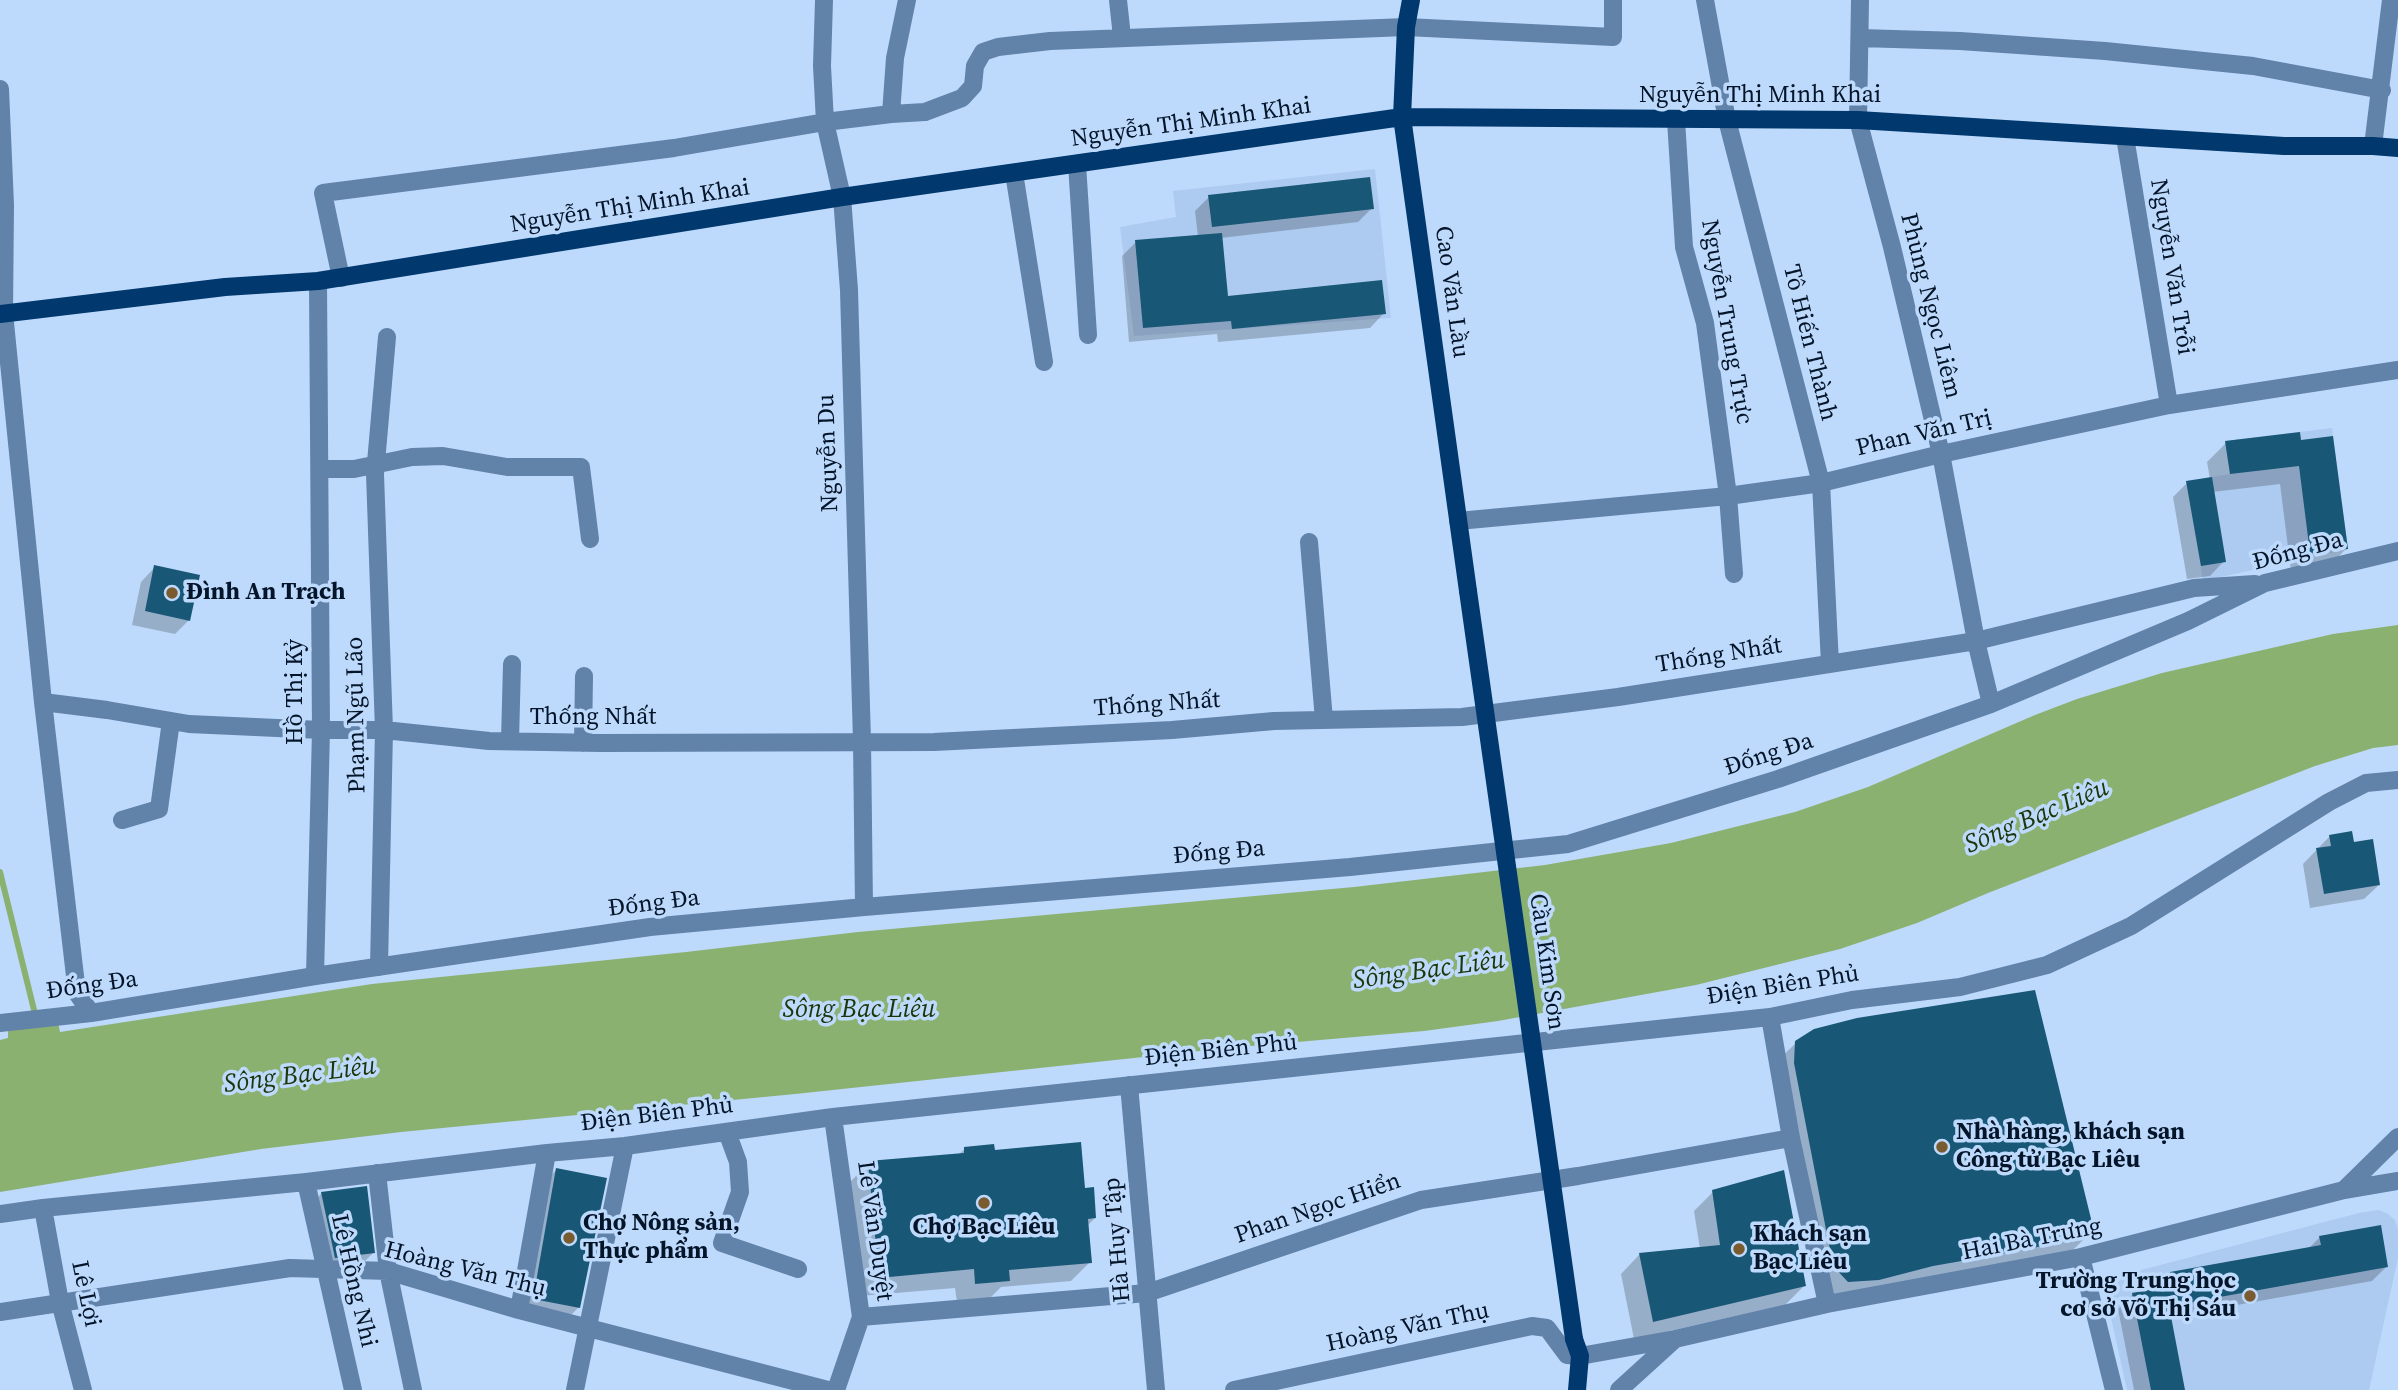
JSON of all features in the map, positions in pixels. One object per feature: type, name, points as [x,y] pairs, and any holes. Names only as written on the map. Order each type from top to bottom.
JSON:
[{"type":"main road","name":"Cao Văn Lầu","points":[[1411,0],[1406,27],[1402,117],[1468,591]]},
{"type":"main road","name":"Nguyễn Thị Minh Khai","points":[[2,313],[225,287],[341,278],[842,197],[1402,117],[1858,120],[2284,146],[2398,148]]},
{"type":"main road","name":"Cầu Kim Sơn","points":[[1468,591],[1577,1347],[1577,1390]]},
{"type":"street","name":"Nguyễn Du","points":[[824,0],[822,66],[825,122],[842,197],[849,290],[864,906]]},
{"type":"street","points":[[891,114],[895,58],[907,0]]},
{"type":"street","points":[[1118,0],[1122,37]]},
{"type":"street","points":[[341,278],[323,193],[674,148],[825,122],[925,112],[962,98],[972,86],[975,66],[983,52],[998,47],[1122,37],[1406,27],[1613,37],[1613,0]]},
{"type":"street","name":"Tô Hiến Thành","points":[[1705,0],[1727,120],[1821,483],[1830,664]]},
{"type":"street","name":"Phùng Ngọc Liêm","points":[[1860,0],[1858,120],[1892,247],[1941,454],[1976,641],[1991,704]]},
{"type":"street","points":[[2373,146],[2391,0]]},
{"type":"street","points":[[1860,38],[1960,41],[2105,51],[2253,66],[2382,90]]},
{"type":"street","points":[[0,89],[5,205],[2,313],[77,993],[91,1013]]},
{"type":"street","name":"Nguyễn Trung Trực","points":[[1675,120],[1684,247],[1705,323],[1728,496],[1734,573]]},
{"type":"street","name":"Nguyễn Văn Trỗi","points":[[2125,137],[2169,405]]},
{"type":"street","points":[[1077,164],[1088,335]]},
{"type":"street","points":[[1014,173],[1044,362]]},
{"type":"street","name":"Hồ Thị Kỷ","points":[[315,976],[321,730],[318,281]]},
{"type":"street","name":"Phạm Ngũ Lão","points":[[379,967],[384,730],[376,466],[387,337]]},
{"type":"street","name":"Phan Văn Trị","points":[[1458,521],[1728,496],[1821,483],[2169,405],[2398,370]]},
{"type":"street","points":[[320,470],[354,469],[412,457],[443,456],[507,467],[581,467],[590,540]]},
{"type":"street","points":[[1309,542],[1324,720]]},
{"type":"street","name":"Đống Đa","points":[[0,1023],[91,1013],[315,976],[650,927],[864,906],[1350,867],[1568,844],[1778,779],[1991,704],[2188,621],[2265,583],[2398,551]]},
{"type":"street","name":"Thống Nhất","points":[[43,702],[188,724],[384,730],[510,741],[583,743],[934,742],[1324,720],[1462,717],[1618,697],[1976,641],[2194,588],[2265,583]]},
{"type":"street","points":[[510,741],[512,664]]},
{"type":"street","points":[[583,743],[584,676]]},
{"type":"street","points":[[122,820],[159,809],[171,721]]},
{"type":"street","name":"Điện Biên Phủ","points":[[0,1214],[625,1146],[833,1117],[1770,1017],[1852,1000],[1960,987],[2047,965],[2132,926],[2329,802],[2366,783],[2398,780]]},
{"type":"street","points":[[1770,1017],[1791,1138],[1827,1304]]},
{"type":"street","name":"Hà Huy Tập","points":[[1129,1085],[1156,1390]]},
{"type":"street","name":"Lê Văn Duyệt","points":[[833,1117],[861,1317],[836,1390]]},
{"type":"street","points":[[727,1132],[738,1162],[740,1192],[722,1243],[798,1269]]},
{"type":"street","points":[[2344,1190],[2398,1137]]},
{"type":"street","name":"Phan Ngọc Hiển","points":[[861,1317],[1147,1293],[1421,1200],[1578,1176],[1791,1138]]},
{"type":"street","points":[[575,1390],[625,1146]]},
{"type":"street","points":[[519,1310],[547,1153]]},
{"type":"street","points":[[377,1173],[388,1271],[413,1390]]},
{"type":"street","name":"Hai Bà Trưng","points":[[1577,1347],[1675,1339],[1827,1304],[2081,1257],[2344,1190],[2398,1181]]},
{"type":"street","name":"Lê Hồng Nhi","points":[[306,1182],[353,1390]]},
{"type":"street","name":"Lê Lợi","points":[[43,1208],[60,1303],[83,1390]]},
{"type":"street","points":[[2081,1257],[2114,1390]]},
{"type":"street","name":"Hoàng Văn Thụ","points":[[0,1311],[290,1268],[388,1271],[519,1310],[828,1390]]},
{"type":"street","name":"Hoàng Văn Thụ","points":[[1234,1390],[1532,1326],[1547,1328],[1567,1355],[1577,1347]]},
{"type":"street","name":"Hai Bà Trưng","points":[[1619,1390],[1675,1339]]},
{"type":"shaded area","points":[[1375,169],[1391,318],[1134,336],[1120,227],[1176,217],[1173,191]]},
{"type":"shaded area","points":[[2332,428],[2348,549],[2203,581],[2186,481],[2230,474],[2225,441]]},
{"type":"shaded area","name":"Trường Trung học cơ sở Võ Thị Sáu","points":[[2379,1210],[2395,1220],[2398,1229],[2398,1258],[2369,1390],[2127,1390],[2108,1304],[2112,1288],[2126,1274]]},
{"type":"water","name":"Sông Bạc Liêu","points":[[2398,625],[2398,745],[2373,748],[2315,766],[1917,923],[1840,949],[1696,985],[1498,1021],[1424,1031],[1228,1048],[401,1132],[261,1149],[0,1192],[0,1040],[8,1038],[8,1028],[58,1022],[60,1032],[372,984],[858,932],[1354,887],[1545,865],[1671,843],[1795,812],[1868,787],[2077,699],[2162,673],[2333,634]]},
{"type":"building","points":[[1370,177],[1374,209],[1212,227],[1208,195]]},
{"type":"building","points":[[1222,233],[1228,296],[1382,280],[1386,314],[1232,329],[1231,321],[1143,328],[1135,240]]},
{"type":"building","points":[[2300,432],[2301,440],[2333,436],[2348,549],[2310,553],[2299,466],[2230,474],[2225,441]]},
{"type":"building","points":[[2212,477],[2226,562],[2201,566],[2186,481]]},
{"type":"building","name":"Đình An Trạch","points":[[154,565],[200,575],[190,621],[145,611]]},
{"type":"building","points":[[2352,831],[2354,842],[2373,839],[2380,885],[2324,894],[2316,848],[2331,846],[2329,835]]},
{"type":"building","name":"Nhà hàng, khách sạn Công tử Bạc Liêu","points":[[2035,990],[2094,1231],[2030,1249],[1933,1266],[1879,1280],[1848,1282],[1834,1267],[1828,1240],[1794,1063],[1795,1041],[1814,1029],[1857,1018]]},
{"type":"building","name":"Chợ Bạc Liêu","points":[[1081,1142],[1085,1188],[1094,1187],[1096,1218],[1088,1219],[1092,1263],[1009,1270],[1010,1281],[975,1284],[974,1269],[879,1278],[868,1161],[964,1153],[964,1147],[994,1144],[995,1150]]},
{"type":"building","name":"Chợ Nông sản, Thực phẩm","points":[[556,1168],[607,1178],[580,1308],[533,1299]]},
{"type":"building","name":"Khách sạn Bạc Liêu","points":[[1784,1170],[1806,1286],[1653,1322],[1639,1253],[1720,1245],[1712,1190]]},
{"type":"building","points":[[367,1186],[375,1253],[335,1258],[321,1192]]},
{"type":"building","points":[[2381,1225],[2388,1267],[2169,1306],[2185,1390],[2151,1390],[2132,1293],[2172,1286],[2170,1272],[2321,1245],[2319,1236]]},
{"type":"waterway","points":[[0,872],[36,1018]]},
{"type":"place","name":"Đình An Trạch","points":[[172,593]]},
{"type":"place","name":"Nhà hàng, khách sạn Công tử Bạc Liêu","points":[[1942,1147]]},
{"type":"place","name":"Chợ Bạc Liêu","points":[[984,1203]]},
{"type":"place","name":"Chợ Nông sản, Thực phẩm","points":[[569,1238]]},
{"type":"place","name":"Khách sạn Bạc Liêu","points":[[1739,1249]]},
{"type":"place","name":"Trường Trung học cơ sở Võ Thị Sáu","points":[[2250,1296]]}]
